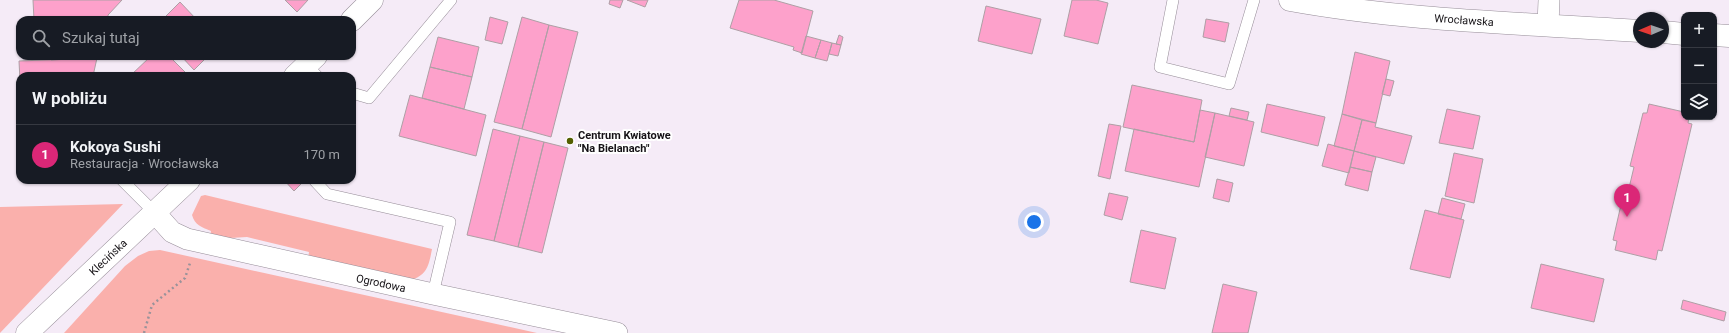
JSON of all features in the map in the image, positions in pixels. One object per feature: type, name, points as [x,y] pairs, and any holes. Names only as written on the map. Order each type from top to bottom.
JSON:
[{"type":"main road","points":[[356,16],[372,0]]},
{"type":"main road","name":"Wrocławska","points":[[1290,0],[1328,7],[1420,17],[1633,31]]},
{"type":"main road","points":[[1669,33],[1681,34]]},
{"type":"main road","points":[[1717,35],[1729,36]]},
{"type":"main road","name":"Klecińska","points":[[27,333],[185,184]]},
{"type":"street","points":[[1548,25],[1549,0]]},
{"type":"street","name":"Ogrodowa","points":[[155,213],[172,232],[179,236],[198,242],[617,333]]},
{"type":"lane","points":[[356,94],[369,98],[451,0]]},
{"type":"lane","points":[[1173,0],[1160,67],[1229,84],[1254,0]]},
{"type":"lane","points":[[126,184],[155,213]]},
{"type":"lane","points":[[318,184],[327,194],[450,222],[433,294]]},
{"type":"path","points":[[144,333],[152,305],[186,278],[198,242]]},
{"type":"shaded area","points":[[205,195],[432,249],[430,260],[424,273],[410,280],[308,258],[309,252],[247,237],[230,238],[210,236],[211,231],[199,225],[192,215],[201,196]]},
{"type":"shaded area","points":[[123,204],[0,333],[0,207]]},
{"type":"shaded area","points":[[160,250],[537,333],[64,333],[125,266],[138,256],[149,251]]},
{"type":"building","points":[[33,0],[122,0],[108,16],[34,16]]},
{"type":"building","points":[[285,0],[308,0],[297,12]]},
{"type":"building","points":[[610,0],[623,0],[620,8],[609,4]]},
{"type":"building","points":[[627,0],[648,0],[645,7]]},
{"type":"building","points":[[739,0],[774,0],[813,11],[802,53],[793,50],[794,47],[730,28]]},
{"type":"building","points":[[1072,0],[1096,0],[1108,3],[1098,44],[1064,36]]},
{"type":"building","points":[[180,2],[193,16],[166,16]]},
{"type":"building","points":[[986,6],[1041,19],[1032,54],[978,41]]},
{"type":"building","points":[[490,17],[508,22],[502,44],[485,40]]},
{"type":"building","points":[[522,17],[549,25],[522,129],[494,122]]},
{"type":"building","points":[[1206,19],[1229,23],[1225,42],[1203,37]]},
{"type":"building","points":[[549,25],[578,32],[551,137],[522,129]]},
{"type":"building","points":[[839,35],[843,37],[841,45],[836,44]]},
{"type":"building","points":[[806,36],[821,40],[815,58],[801,54]]},
{"type":"building","points":[[438,37],[479,47],[472,77],[430,67]]},
{"type":"building","points":[[821,40],[832,43],[827,61],[815,58]]},
{"type":"building","points":[[832,43],[841,45],[838,56],[829,54]]},
{"type":"building","points":[[1355,52],[1390,61],[1376,123],[1342,114]]},
{"type":"building","points":[[97,60],[94,72],[20,72],[19,61]]},
{"type":"building","points":[[147,60],[173,60],[185,72],[134,72]]},
{"type":"building","points":[[185,60],[204,60],[194,70]]},
{"type":"building","points":[[430,67],[472,77],[464,109],[422,98]]},
{"type":"building","points":[[1386,79],[1394,81],[1390,96],[1382,94]]},
{"type":"building","points":[[1132,85],[1202,100],[1194,142],[1123,127]]},
{"type":"building","points":[[410,95],[486,115],[476,156],[399,136]]},
{"type":"building","points":[[1267,104],[1325,117],[1318,146],[1261,132]]},
{"type":"building","points":[[1649,104],[1681,111],[1681,120],[1688,120],[1688,123],[1692,124],[1662,251],[1658,250],[1656,260],[1615,250],[1617,241],[1613,240],[1625,187],[1629,188],[1634,167],[1630,166],[1643,113],[1647,113]]},
{"type":"building","points":[[1231,108],[1249,112],[1247,120],[1229,116]]},
{"type":"building","points":[[1447,109],[1480,116],[1473,149],[1439,143]]},
{"type":"building","points":[[1200,110],[1215,113],[1199,187],[1125,171],[1134,129],[1194,142]]},
{"type":"building","points":[[1215,113],[1254,122],[1244,166],[1205,157]]},
{"type":"building","points":[[1342,114],[1362,120],[1354,151],[1334,146]]},
{"type":"building","points":[[1362,120],[1376,123],[1375,127],[1412,136],[1404,164],[1354,151]]},
{"type":"building","points":[[1109,124],[1121,126],[1110,179],[1098,176]]},
{"type":"building","points":[[493,129],[520,136],[494,241],[467,235]]},
{"type":"building","points":[[520,136],[544,142],[518,247],[494,241]]},
{"type":"building","points":[[544,142],[568,148],[542,253],[518,247]]},
{"type":"building","points":[[1328,144],[1354,151],[1349,173],[1322,166]]},
{"type":"building","points":[[1354,151],[1376,157],[1372,172],[1350,167]]},
{"type":"building","points":[[1454,153],[1483,159],[1474,203],[1445,196]]},
{"type":"building","points":[[1350,167],[1372,172],[1368,191],[1345,185]]},
{"type":"building","points":[[1217,179],[1233,183],[1229,202],[1213,198]]},
{"type":"building","points":[[288,184],[301,184],[294,191]]},
{"type":"building","points":[[1109,193],[1128,197],[1122,220],[1104,215]]},
{"type":"building","points":[[1442,198],[1465,204],[1461,219],[1438,214]]},
{"type":"building","points":[[1425,210],[1464,220],[1450,278],[1410,269]]},
{"type":"building","points":[[1141,230],[1176,238],[1165,289],[1130,282]]},
{"type":"building","points":[[1541,264],[1604,279],[1594,322],[1531,308]]},
{"type":"building","points":[[1223,284],[1257,292],[1248,333],[1212,333]]},
{"type":"building","points":[[1683,300],[1726,312],[1724,321],[1681,309]]},
{"type":"place","name":"Centrum Kwiatowe \"Na Bielanach\"","points":[[570,141]]},
{"type":"place","name":"Kokoya Sushi","points":[[1627,217]]}]
